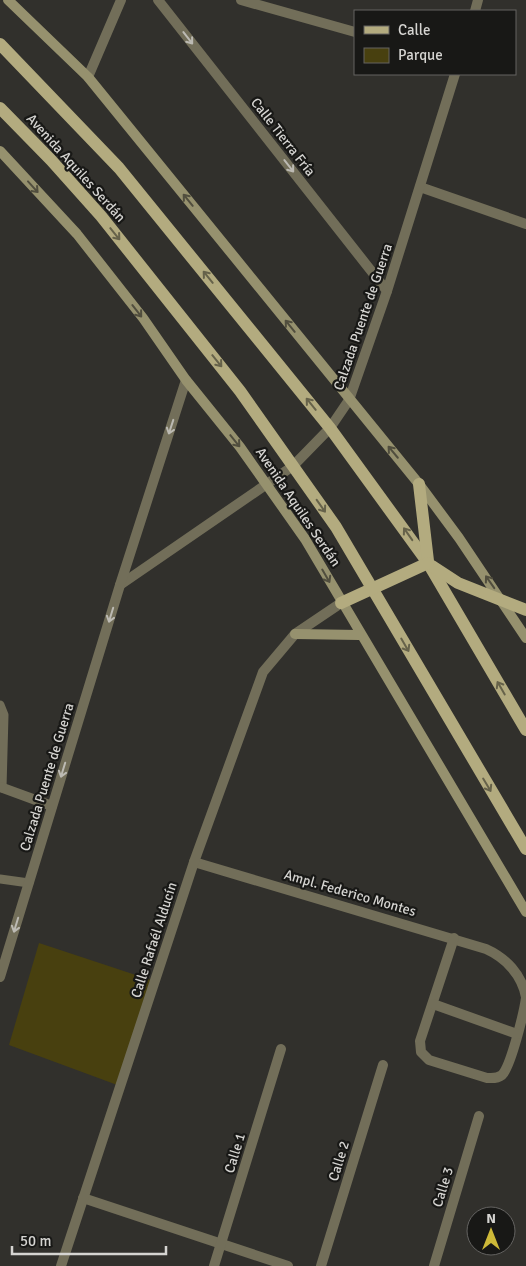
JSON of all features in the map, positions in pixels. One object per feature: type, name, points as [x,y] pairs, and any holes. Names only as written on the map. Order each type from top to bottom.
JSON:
[{"type":"main road","points":[[0,44],[119,168],[330,428],[428,563],[526,730]]},
{"type":"main road","name":"Avenida Aquiles Serdán","points":[[0,108],[51,160],[101,216],[240,391],[336,527],[526,849]]},
{"type":"main road","points":[[419,484],[428,563],[458,583],[505,604],[526,610]]},
{"type":"main road","points":[[341,603],[428,563]]},
{"type":"street","points":[[8,0],[88,77],[419,484],[505,604],[526,638]]},
{"type":"street","points":[[88,77],[121,0]]},
{"type":"street","name":"Calle Tierra Fría","points":[[158,0],[387,291]]},
{"type":"street","points":[[241,0],[354,32]]},
{"type":"street","name":"Calzada Puente de Guerra","points":[[120,585],[293,466],[330,428],[349,400],[387,291],[455,75]]},
{"type":"street","name":"Avenida Aquiles Serdán","points":[[0,151],[76,234],[142,318],[305,539],[359,635],[526,912]]},
{"type":"street","points":[[420,187],[526,224]]},
{"type":"street","name":"Calzada Puente de Guerra","points":[[0,977],[120,585],[186,380]]},
{"type":"street","name":"Calle Rafaél Alducín","points":[[61,1266],[194,862],[263,672],[295,634],[341,603]]},
{"type":"street","points":[[295,634],[359,635]]},
{"type":"street","points":[[1,788],[52,806]]},
{"type":"street","name":"Ampl. Federico Montes","points":[[194,862],[454,938],[497,954],[520,978],[526,997]]},
{"type":"street","points":[[454,938],[420,1041],[421,1052],[429,1060],[495,1078],[502,1075],[517,1034],[526,997]]},
{"type":"street","points":[[433,1004],[517,1034]]},
{"type":"street","name":"Calle 1","points":[[214,1266],[281,1049]]},
{"type":"street","name":"Calle 2","points":[[321,1266],[383,1065]]},
{"type":"street","name":"Calle 3","points":[[434,1266],[479,1116]]},
{"type":"street","points":[[83,1198],[288,1266]]},
{"type":"lane","points":[[0,705],[4,715],[1,788]]},
{"type":"lane","points":[[0,879],[29,883]]},
{"type":"green space","points":[[39,943],[157,982],[120,1086],[9,1045]]}]
